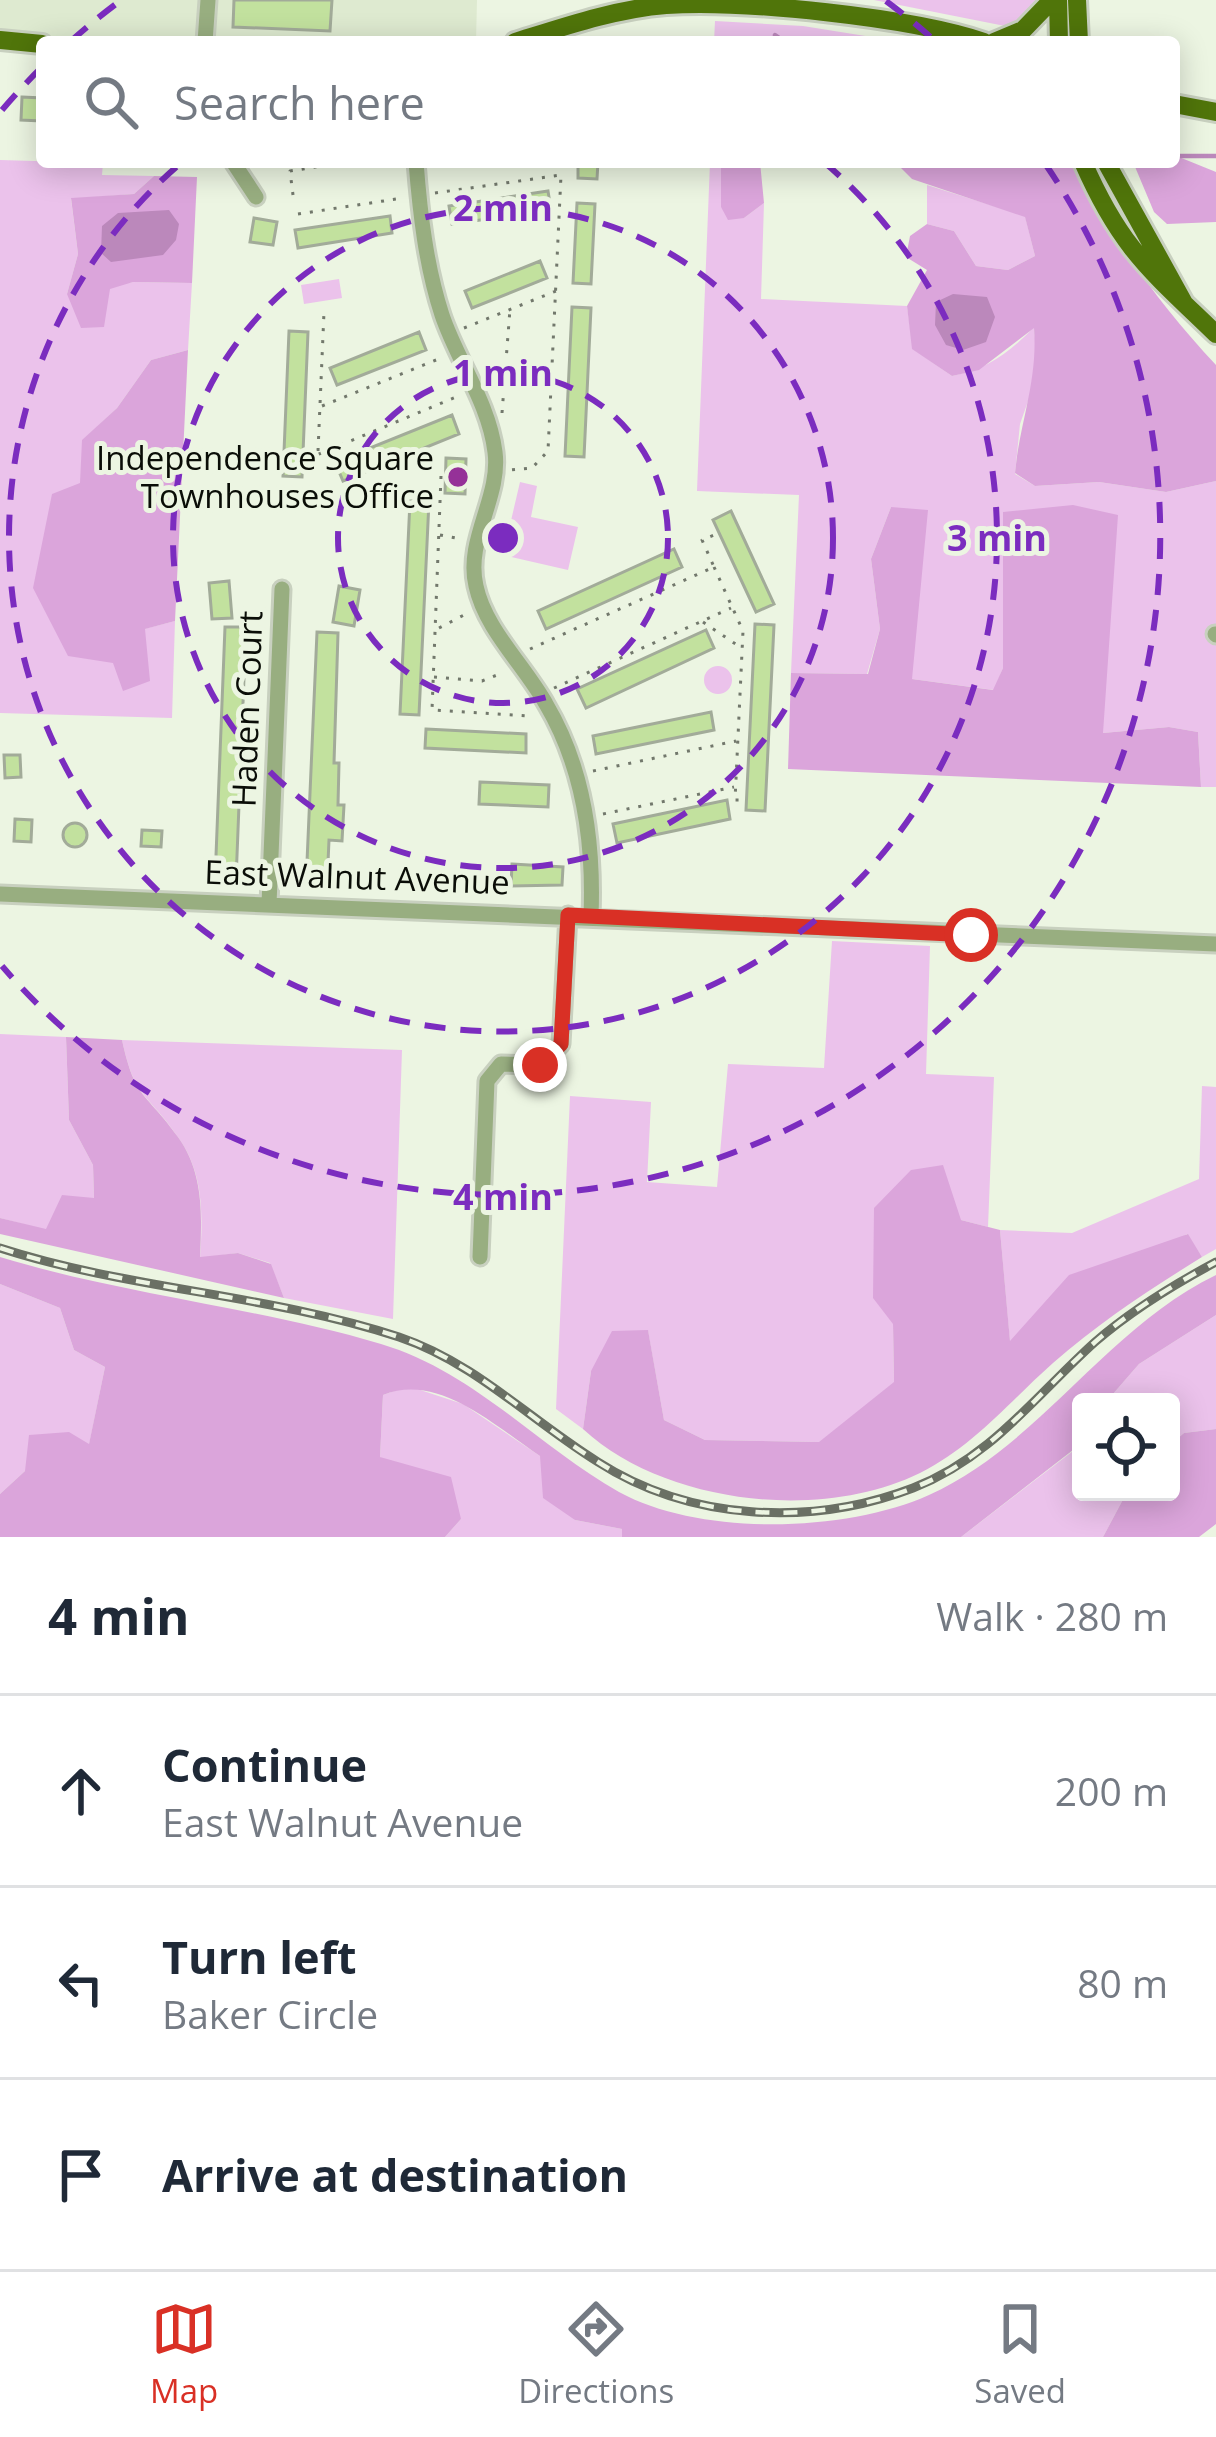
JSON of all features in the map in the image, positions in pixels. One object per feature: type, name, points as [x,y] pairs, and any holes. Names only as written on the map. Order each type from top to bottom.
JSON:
[{"type":"main road","points":[[1007,36],[1028,26],[1055,0]]},
{"type":"main road","points":[[1055,0],[1058,36]]},
{"type":"main road","points":[[1077,0],[1079,36]]},
{"type":"main road","points":[[538,36],[664,5],[731,4],[860,9],[961,36]]},
{"type":"main road","points":[[0,40],[36,43]]},
{"type":"main road","points":[[1180,105],[1216,112]]},
{"type":"main road","points":[[1086,168],[1146,272],[1216,334]]},
{"type":"main road","points":[[1109,168],[1184,303]]},
{"type":"street","points":[[206,36],[208,0]]},
{"type":"street","points":[[237,168],[256,197]]},
{"type":"street","points":[[417,168],[426,250],[443,317],[496,455],[474,555],[476,586],[488,616],[548,706],[573,763],[589,832],[591,916]]},
{"type":"street","name":"Haden Court","points":[[269,904],[282,589]]},
{"type":"street","name":"East Walnut Avenue","points":[[0,894],[1216,944]]},
{"type":"street","points":[[480,1257],[487,1081],[501,1064],[540,1065],[561,1044],[568,915]]},
{"type":"path","points":[[293,195],[290,171],[309,168]]},
{"type":"path","points":[[509,470],[532,468],[548,451],[562,168]]},
{"type":"path","points":[[427,194],[561,175]]},
{"type":"path","points":[[298,214],[411,196]]},
{"type":"path","points":[[464,328],[556,291]]},
{"type":"path","points":[[499,414],[505,412],[509,309]]},
{"type":"path","points":[[318,452],[324,312]]},
{"type":"path","points":[[320,406],[447,356]]},
{"type":"path","points":[[307,459],[462,394]]},
{"type":"path","points":[[441,476],[435,713],[528,716]]},
{"type":"path","points":[[439,534],[456,538]]},
{"type":"path","points":[[714,536],[702,540],[743,631],[736,787],[736,800],[741,800]]},
{"type":"path","points":[[530,649],[714,567]]},
{"type":"path","points":[[554,688],[733,607]]},
{"type":"path","points":[[435,630],[464,615]]},
{"type":"path","points":[[702,621],[742,649]]},
{"type":"path","points":[[433,677],[482,681],[502,673]]},
{"type":"path","points":[[585,773],[738,741]]},
{"type":"path","points":[[599,815],[736,787]]},
{"type":"shaded area","points":[[0,0],[477,0],[476,36],[36,36],[36,41],[0,41]]},
{"type":"shaded area","points":[[874,0],[1042,0],[1010,27]]},
{"type":"shaded area","points":[[715,21],[803,26],[866,36],[714,36]]},
{"type":"shaded area","points":[[1180,157],[1216,172],[1216,222],[1167,224],[1154,212],[1136,168],[1180,168]]},
{"type":"shaded area","points":[[0,160],[36,161],[36,168],[103,168],[102,175],[154,176],[134,194],[71,199],[78,254],[67,294],[133,282],[192,283],[188,350],[151,360],[117,408],[83,440],[144,629],[175,621],[172,718],[0,713]]},
{"type":"shaded area","points":[[710,168],[721,168],[721,207],[744,218],[764,203],[761,299],[907,306],[913,349],[952,376],[997,359],[1034,327],[1038,373],[1020,424],[1015,474],[1035,486],[1099,482],[1166,492],[1216,481],[1216,787],[1201,787],[1198,732],[1169,727],[1103,733],[1003,513],[1003,668],[994,690],[912,679],[891,507],[871,559],[880,629],[867,674],[791,673],[799,495],[697,491]]},
{"type":"shaded area","points":[[721,168],[761,168],[764,203],[744,218],[728,220],[721,207]]},
{"type":"shaded area","points":[[901,168],[1076,168],[1137,269],[1216,365],[1216,481],[1166,492],[1099,482],[1035,486],[1015,473],[1033,366],[1034,328],[979,370],[952,376],[912,349],[907,306],[927,270],[906,257],[910,236],[927,224],[954,231],[976,266],[1008,270],[1035,256],[1025,217],[912,179]]},
{"type":"shaded area","points":[[154,176],[197,177],[192,283],[133,282],[110,289],[104,327],[81,328],[67,294],[78,254],[71,198],[134,194]]},
{"type":"shaded area","points":[[927,185],[1025,216],[1035,256],[1008,270],[976,266],[954,231],[927,224]]},
{"type":"shaded area","points":[[169,210],[179,224],[176,240],[163,255],[111,262],[101,253],[102,226],[118,213]]},
{"type":"shaded area","points":[[339,279],[342,298],[304,304],[301,285]]},
{"type":"shaded area","points":[[953,294],[987,297],[995,317],[986,342],[963,350],[946,345],[935,325],[936,302]]},
{"type":"shaded area","points":[[188,350],[175,621],[145,629],[150,681],[123,691],[113,663],[68,656],[33,588],[52,494],[80,483],[82,440],[117,408],[151,360]]},
{"type":"shaded area","points":[[520,482],[537,486],[531,517],[578,527],[568,570],[503,555]]},
{"type":"shaded area","points":[[1073,505],[1118,515],[1103,733],[1169,727],[1198,732],[1201,787],[788,769],[791,673],[868,674],[880,629],[871,559],[891,507],[928,510],[912,679],[993,690],[1003,668],[1003,512]]},
{"type":"shaded area","points":[[718,666],[728,670],[732,680],[728,690],[718,694],[708,690],[704,680],[708,670]]},
{"type":"shaded area","points":[[832,941],[930,946],[926,1074],[994,1077],[988,1227],[961,1220],[893,1324],[894,1383],[820,1442],[705,1440],[664,1420],[648,1331],[591,1371],[583,1429],[556,1409],[570,1096],[651,1102],[647,1182],[717,1187],[728,1064],[824,1068]]},
{"type":"shaded area","points":[[0,1034],[66,1037],[69,1120],[93,1165],[94,1199],[46,1230],[0,1218]]},
{"type":"shaded area","points":[[66,1037],[122,1040],[137,1085],[178,1137],[193,1165],[201,1211],[200,1257],[238,1253],[271,1264],[284,1298],[0,1234],[0,1218],[46,1229],[62,1195],[94,1198],[93,1165],[69,1120]]},
{"type":"shaded area","points":[[122,1040],[402,1050],[393,1319],[284,1298],[270,1263],[238,1253],[200,1258],[201,1211],[193,1165],[178,1137],[137,1085]]},
{"type":"shaded area","points":[[1202,1086],[1216,1087],[1216,1249],[1202,1257],[1187,1234],[1010,1343],[1000,1230],[1072,1233],[1199,1179]]},
{"type":"shaded area","points":[[943,1165],[961,1220],[1000,1230],[1010,1341],[1069,1275],[1188,1234],[1202,1257],[1089,1334],[957,1450],[920,1473],[880,1488],[791,1500],[699,1489],[617,1454],[583,1429],[591,1371],[612,1331],[648,1330],[664,1420],[705,1440],[819,1442],[894,1382],[893,1324],[873,1298],[874,1208],[911,1170]]},
{"type":"shaded area","points":[[0,1257],[381,1344],[446,1372],[619,1492],[690,1517],[774,1524],[858,1516],[929,1495],[1005,1447],[1140,1325],[1216,1275],[1216,1315],[1139,1364],[1114,1393],[1072,1393],[1072,1451],[961,1537],[622,1537],[622,1529],[575,1520],[543,1498],[540,1456],[485,1417],[445,1396],[404,1390],[383,1395],[380,1457],[451,1477],[461,1519],[445,1537],[0,1537],[0,1494],[25,1471],[29,1435],[69,1432],[89,1444],[105,1367],[74,1350],[60,1308],[0,1284]]},
{"type":"shaded area","points":[[0,1284],[60,1308],[74,1350],[105,1367],[89,1445],[25,1471],[0,1494]]},
{"type":"shaded area","points":[[1216,1315],[1216,1429],[1180,1436],[1180,1393],[1114,1393],[1139,1364]]},
{"type":"shaded area","points":[[408,1386],[463,1404],[540,1456],[575,1520],[622,1529],[622,1537],[445,1537],[461,1519],[380,1457],[383,1395]]},
{"type":"shaded area","points":[[1216,1429],[1216,1524],[1199,1537],[1103,1537],[1122,1501],[1180,1501],[1180,1436]]},
{"type":"shaded area","points":[[1072,1452],[1072,1501],[1122,1501],[1103,1537],[961,1537]]},
{"type":"building","points":[[234,0],[332,0],[330,31],[233,27]]},
{"type":"building","points":[[22,97],[36,98],[36,121],[21,120]]},
{"type":"building","points":[[578,168],[598,168],[597,179],[578,178]]},
{"type":"building","points":[[548,191],[551,210],[452,224],[449,206]]},
{"type":"building","points":[[577,203],[595,204],[591,284],[573,283]]},
{"type":"building","points":[[390,216],[392,233],[298,248],[295,230]]},
{"type":"building","points":[[254,218],[277,222],[273,245],[250,242]]},
{"type":"building","points":[[540,261],[547,278],[472,308],[465,291]]},
{"type":"building","points":[[572,307],[591,308],[584,457],[565,456]]},
{"type":"building","points":[[289,331],[308,332],[302,477],[283,476]]},
{"type":"building","points":[[419,332],[426,350],[337,385],[330,368]]},
{"type":"building","points":[[452,415],[459,434],[343,481],[335,462]]},
{"type":"building","points":[[446,458],[466,459],[465,494],[445,493]]},
{"type":"building","points":[[410,501],[429,501],[419,715],[400,714]]},
{"type":"building","points":[[731,511],[774,604],[756,612],[713,520]]},
{"type":"building","points":[[674,549],[682,567],[546,629],[538,611]]},
{"type":"building","points":[[229,581],[232,618],[212,619],[209,583]]},
{"type":"building","points":[[339,586],[360,590],[354,626],[333,622]]},
{"type":"building","points":[[755,624],[774,625],[765,811],[746,810]]},
{"type":"building","points":[[225,627],[246,627],[236,881],[215,881]]},
{"type":"building","points":[[706,630],[714,648],[586,708],[577,689]]},
{"type":"building","points":[[317,632],[338,633],[334,763],[339,763],[338,805],[344,805],[342,841],[329,840],[327,885],[306,885]]},
{"type":"building","points":[[711,712],[714,730],[596,754],[593,736]]},
{"type":"building","points":[[426,729],[526,734],[526,753],[425,748]]},
{"type":"building","points":[[4,755],[20,755],[21,777],[5,778]]},
{"type":"building","points":[[480,782],[549,785],[548,807],[479,804]]},
{"type":"building","points":[[727,800],[730,819],[617,843],[613,824]]},
{"type":"building","points":[[15,819],[32,820],[31,842],[14,841]]},
{"type":"building","points":[[75,823],[87,835],[75,847],[63,835]]},
{"type":"building","points":[[142,830],[162,831],[161,847],[141,846]]},
{"type":"building","points":[[512,864],[563,867],[562,885],[511,886]]},
{"type":"waterway","points":[[1180,156],[1216,156]]},
{"type":"railway","points":[[0,1248],[99,1274],[300,1311],[399,1337],[478,1377],[573,1446],[634,1482],[711,1506],[752,1512],[834,1509],[913,1488],[941,1475],[989,1443],[1109,1330],[1216,1262]]},
{"type":"place","name":"Independence Square Townhouses Office","points":[[458,477]]},
{"type":"route","points":[[540,1065],[561,1044],[568,915],[971,935]]}]
